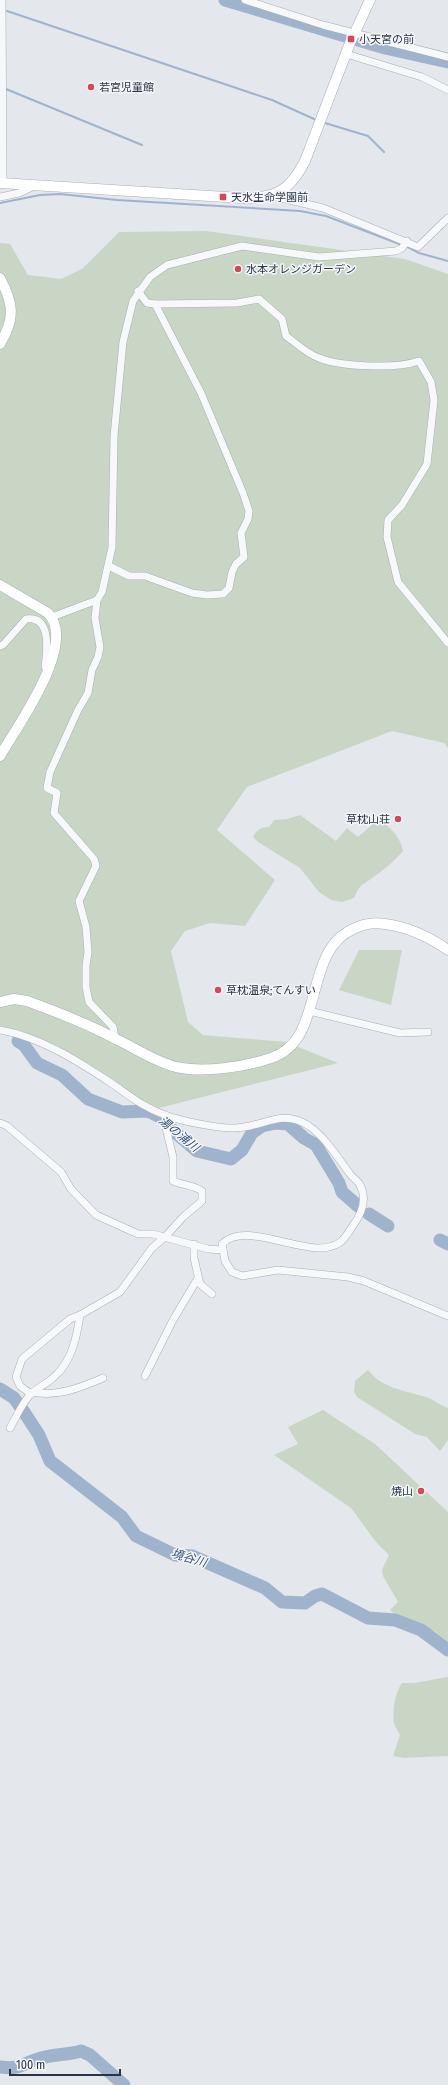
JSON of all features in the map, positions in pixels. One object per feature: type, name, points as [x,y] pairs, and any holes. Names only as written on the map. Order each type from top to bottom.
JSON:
[{"type":"street","points":[[2,0],[1,183],[242,198],[273,196],[323,208],[405,244],[418,247],[448,218]]},
{"type":"street","points":[[245,0],[352,37],[448,57]]},
{"type":"street","points":[[273,196],[286,188],[296,178],[305,161],[352,37],[370,0]]},
{"type":"street","points":[[346,54],[422,77],[448,90]]},
{"type":"street","points":[[0,197],[19,193],[32,186]]},
{"type":"street","points":[[115,1038],[113,1027],[89,1002],[86,987],[88,952],[86,927],[79,901],[96,866],[94,859],[54,814],[57,793],[47,788],[50,772],[78,710],[88,693],[92,670],[98,657],[100,647],[95,618],[97,600],[102,592],[109,566],[114,503],[114,436],[123,342],[133,301],[150,277],[167,265],[242,246],[319,257],[396,251],[405,244]]},
{"type":"street","points":[[0,278],[10,299],[12,310],[8,327],[0,344]]},
{"type":"street","points":[[138,292],[147,303],[155,304],[238,303],[259,299],[282,319],[286,336],[317,358],[336,364],[389,366],[406,365],[419,361],[431,382],[434,400],[427,464],[402,505],[388,520],[387,536],[398,582],[448,643]]},
{"type":"street","points":[[109,566],[129,576],[145,576],[192,593],[207,595],[222,594],[229,588],[234,568],[244,557],[241,533],[248,519],[249,511],[243,493],[201,393],[155,304]]},
{"type":"street","points":[[0,585],[18,597],[39,607],[52,617],[57,636],[56,648],[48,671],[0,756]]},
{"type":"street","points":[[52,617],[97,600]]},
{"type":"street","points":[[0,646],[26,619],[37,622],[44,628],[48,640],[45,667],[48,671]]},
{"type":"street","points":[[0,1002],[14,999],[27,1001],[115,1038],[144,1054],[175,1067],[207,1070],[259,1061],[282,1053],[290,1047],[300,1035],[309,1011],[320,971],[332,943],[347,931],[361,925],[377,923],[414,930],[434,940],[448,950]]},
{"type":"street","points":[[309,1011],[400,1033],[428,1032]]},
{"type":"street","points":[[0,1030],[47,1046],[81,1063],[166,1120],[236,1128],[280,1117],[294,1120],[308,1126],[318,1134],[360,1185],[364,1201],[362,1212],[339,1244],[325,1248],[308,1248],[250,1236],[227,1239],[222,1244],[225,1261],[232,1272],[242,1276],[278,1270],[348,1277],[364,1281],[448,1316]]},
{"type":"street","points":[[103,1378],[66,1392],[56,1394],[32,1393],[20,1386],[16,1377],[22,1359],[70,1319],[80,1315],[120,1292],[152,1248],[166,1237],[183,1216],[202,1201],[202,1191],[198,1187],[181,1185],[173,1181],[173,1157],[166,1120]]},
{"type":"street","points":[[0,1123],[7,1126],[61,1172],[71,1189],[96,1215],[138,1234],[166,1237],[208,1249],[223,1250]]},
{"type":"street","points":[[194,1244],[194,1258],[200,1284],[212,1294]]},
{"type":"street","points":[[145,1376],[173,1320],[198,1278]]},
{"type":"street","points":[[10,1428],[32,1393],[56,1376],[68,1359],[78,1330],[80,1315]]},
{"type":"green space","points":[[206,231],[405,259],[448,274],[448,748],[444,743],[392,731],[247,787],[217,830],[275,880],[245,926],[210,923],[185,931],[171,951],[188,1022],[203,1035],[286,1042],[338,1063],[159,1108],[134,1096],[102,1072],[58,1046],[35,1036],[0,1026],[0,243],[10,244],[28,275],[61,279],[82,269],[119,232]]},
{"type":"green space","points":[[300,815],[336,841],[347,828],[358,837],[374,823],[380,821],[395,833],[403,851],[384,870],[361,886],[354,898],[342,902],[331,900],[319,892],[300,868],[258,842],[253,837],[260,829],[269,827],[274,820],[287,819]]},
{"type":"green space","points":[[359,950],[402,950],[391,1005],[339,990]]},
{"type":"green space","points":[[368,1370],[380,1381],[388,1385],[429,1398],[448,1408],[448,1440],[440,1451],[427,1437],[415,1434],[357,1397],[354,1392],[355,1381]]},
{"type":"green space","points":[[323,1410],[375,1444],[448,1512],[448,1646],[435,1632],[406,1621],[390,1610],[398,1602],[383,1576],[382,1570],[389,1555],[376,1542],[351,1508],[274,1455],[298,1444],[288,1427]]},
{"type":"green space","points":[[448,1677],[448,1756],[404,1758],[393,1756],[400,1735],[394,1723],[394,1708],[396,1697],[402,1683],[414,1683]]},
{"type":"waterway","points":[[225,0],[385,48],[448,62]]},
{"type":"waterway","points":[[7,11],[272,100],[314,119]]},
{"type":"waterway","points":[[6,89],[142,145]]},
{"type":"waterway","points":[[325,123],[368,136],[384,152]]},
{"type":"waterway","points":[[0,203],[40,195],[60,194],[117,200],[300,211],[326,216],[402,245]]},
{"type":"waterway","points":[[406,246],[419,253],[448,261]]},
{"type":"waterway","name":"湯の浦川","points":[[18,1041],[24,1045],[37,1063],[62,1075],[88,1099],[122,1112],[148,1111],[162,1118],[170,1128],[197,1151],[231,1159],[242,1150],[252,1133],[262,1126],[276,1123],[288,1124],[304,1138],[316,1145],[339,1183],[342,1192],[358,1206]]},
{"type":"waterway","name":"湯の浦川","points":[[369,1214],[388,1226]]},
{"type":"waterway","name":"湯の浦川","points":[[440,1240],[448,1244]]},
{"type":"waterway","name":"境谷川","points":[[0,1389],[14,1398],[24,1412],[39,1435],[50,1461],[122,1517],[136,1536],[175,1555],[192,1556],[265,1588],[282,1602],[305,1603],[315,1596],[322,1594],[368,1618],[395,1620],[421,1630],[448,1650]]},
{"type":"waterway","points":[[0,2067],[13,2068],[41,2058],[81,2051],[90,2055],[124,2085]]},
{"type":"place","name":"小天宮の前","points":[[351,39]]},
{"type":"place","name":"若宮児童館","points":[[91,87]]},
{"type":"place","name":"天水生命学園前","points":[[223,197]]},
{"type":"place","name":"水本オレンジガーデン","points":[[238,269]]},
{"type":"place","name":"草枕山荘","points":[[398,819]]},
{"type":"place","name":"草枕温泉;てんすい","points":[[218,990]]},
{"type":"place","name":"焼山","points":[[421,1491]]}]
